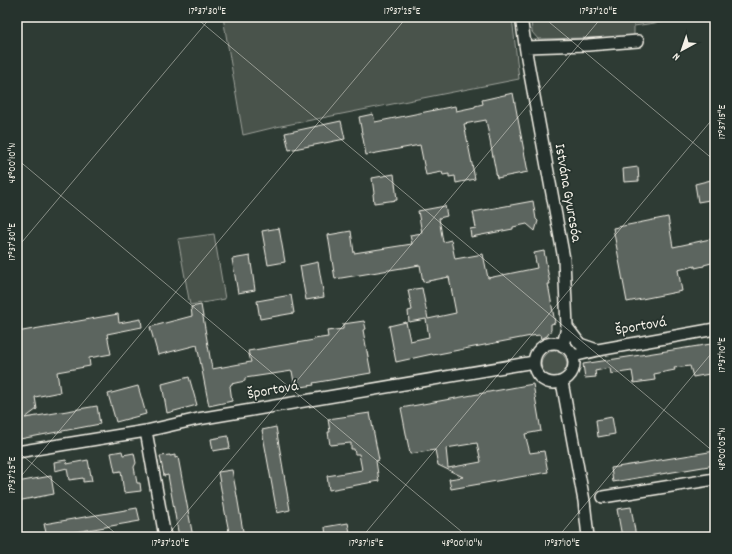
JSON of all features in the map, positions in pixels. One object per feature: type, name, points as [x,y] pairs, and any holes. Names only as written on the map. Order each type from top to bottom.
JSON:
[{"type":"street","name":"Istvána Gyurcsóa","points":[[521,17],[564,259],[567,327],[563,346]]},
{"type":"street","points":[[526,47],[588,45],[638,41]]},
{"type":"street","points":[[567,327],[580,344],[598,350]]},
{"type":"street","name":"Športová","points":[[572,356],[715,329]]},
{"type":"street","points":[[557,344],[563,346],[572,356],[574,361],[573,371],[570,376],[562,382],[552,383],[542,380],[536,372],[534,362],[536,356],[544,346],[557,344]]},
{"type":"street","name":"Športová","points":[[17,452],[146,431],[206,418],[534,362]]},
{"type":"street","points":[[562,382],[584,501],[588,537]]},
{"type":"street","points":[[146,431],[165,537]]},
{"type":"street","points":[[603,497],[715,479]]},
{"type":"shaded area","points":[[223,17],[512,17],[519,79],[276,127],[243,135]]},
{"type":"shaded area","points":[[531,17],[695,17],[634,26],[634,37],[538,39],[532,32]]},
{"type":"shaded area","points":[[214,234],[225,299],[190,305],[178,239]]},
{"type":"shaded area","points":[[554,351],[563,355],[567,364],[563,373],[554,377],[545,373],[541,364],[545,355]]},
{"type":"building","points":[[513,93],[528,172],[497,178],[486,120],[464,124],[475,179],[456,183],[455,176],[449,177],[449,174],[443,175],[442,172],[426,175],[420,145],[366,155],[359,117],[373,114],[375,122],[455,106],[456,111],[483,104],[482,100]]},
{"type":"building","points":[[341,121],[345,139],[289,150],[285,133]]},
{"type":"building","points":[[638,167],[639,181],[624,182],[623,169]]},
{"type":"building","points":[[394,174],[397,200],[374,203],[372,178]]},
{"type":"building","points":[[715,179],[715,199],[698,202],[695,184]]},
{"type":"building","points":[[533,201],[536,219],[538,221],[535,231],[527,224],[513,227],[513,229],[471,237],[470,229],[476,228],[473,212]]},
{"type":"building","points":[[445,206],[447,216],[439,218],[443,242],[451,240],[455,259],[483,254],[488,278],[537,268],[534,253],[544,251],[555,323],[551,324],[551,330],[547,336],[541,339],[540,335],[531,336],[396,362],[389,326],[406,322],[410,341],[429,337],[426,319],[409,322],[408,311],[412,310],[408,290],[422,288],[428,319],[456,313],[449,277],[423,282],[420,265],[335,279],[328,235],[351,231],[354,253],[412,244],[410,235],[422,233],[418,211]]},
{"type":"building","points":[[668,217],[673,247],[715,238],[715,262],[695,268],[695,266],[678,270],[682,291],[627,302],[613,228]]},
{"type":"building","points":[[279,228],[285,262],[268,265],[262,231]]},
{"type":"building","points":[[250,256],[255,290],[238,293],[232,259]]},
{"type":"building","points":[[318,262],[324,297],[306,300],[300,266]]},
{"type":"building","points":[[291,295],[294,313],[260,319],[257,301]]},
{"type":"building","points":[[201,305],[212,369],[251,362],[248,351],[328,337],[327,331],[343,329],[343,324],[364,321],[366,329],[363,330],[371,373],[313,383],[314,385],[295,388],[292,371],[245,378],[245,381],[231,384],[232,401],[209,406],[197,345],[158,355],[150,327],[192,316],[191,307]]},
{"type":"building","points":[[118,314],[119,323],[141,319],[142,327],[107,334],[111,354],[89,358],[90,366],[57,372],[60,392],[35,397],[37,409],[25,418],[97,406],[100,424],[20,439],[19,436],[17,437],[17,332]]},
{"type":"building","points":[[711,344],[711,346],[715,345],[715,364],[713,364],[715,373],[693,377],[690,366],[674,368],[675,370],[654,374],[655,380],[634,383],[632,371],[611,374],[610,368],[595,371],[596,377],[585,378],[583,364]]},
{"type":"building","points":[[189,377],[197,405],[167,413],[162,384]]},
{"type":"building","points":[[533,384],[541,431],[525,434],[530,453],[544,451],[548,472],[451,489],[449,479],[463,477],[438,465],[435,450],[410,454],[401,408]],"holes":[[[477,443],[481,462],[448,468],[446,448]]]},
{"type":"building","points":[[138,386],[146,414],[116,422],[108,394]]},
{"type":"building","points":[[370,413],[379,460],[376,461],[379,481],[329,490],[327,476],[362,470],[359,454],[355,454],[354,449],[351,449],[351,443],[330,445],[328,419]]},
{"type":"building","points":[[612,417],[615,434],[598,437],[596,420]]},
{"type":"building","points":[[276,427],[290,510],[277,513],[262,430]]},
{"type":"building","points":[[228,436],[230,448],[213,451],[211,439]]},
{"type":"building","points":[[122,451],[123,455],[134,453],[136,463],[134,467],[137,483],[140,483],[141,491],[124,493],[121,471],[115,472],[111,453]]},
{"type":"building","points":[[715,451],[715,465],[613,482],[611,468]]},
{"type":"building","points":[[175,455],[175,458],[178,457],[193,537],[179,537],[168,475],[164,476],[160,456]]},
{"type":"building","points":[[66,460],[67,464],[88,460],[92,481],[83,482],[83,478],[69,480],[67,468],[55,471],[54,462]]},
{"type":"building","points":[[232,470],[244,537],[230,537],[225,512],[218,472]]},
{"type":"building","points":[[51,476],[54,494],[17,501],[17,482]]},
{"type":"building","points":[[631,507],[636,537],[622,537],[617,509]]},
{"type":"building","points":[[137,508],[140,521],[47,537],[44,524]]},
{"type":"building","points":[[348,523],[351,537],[326,537],[325,527]]}]
